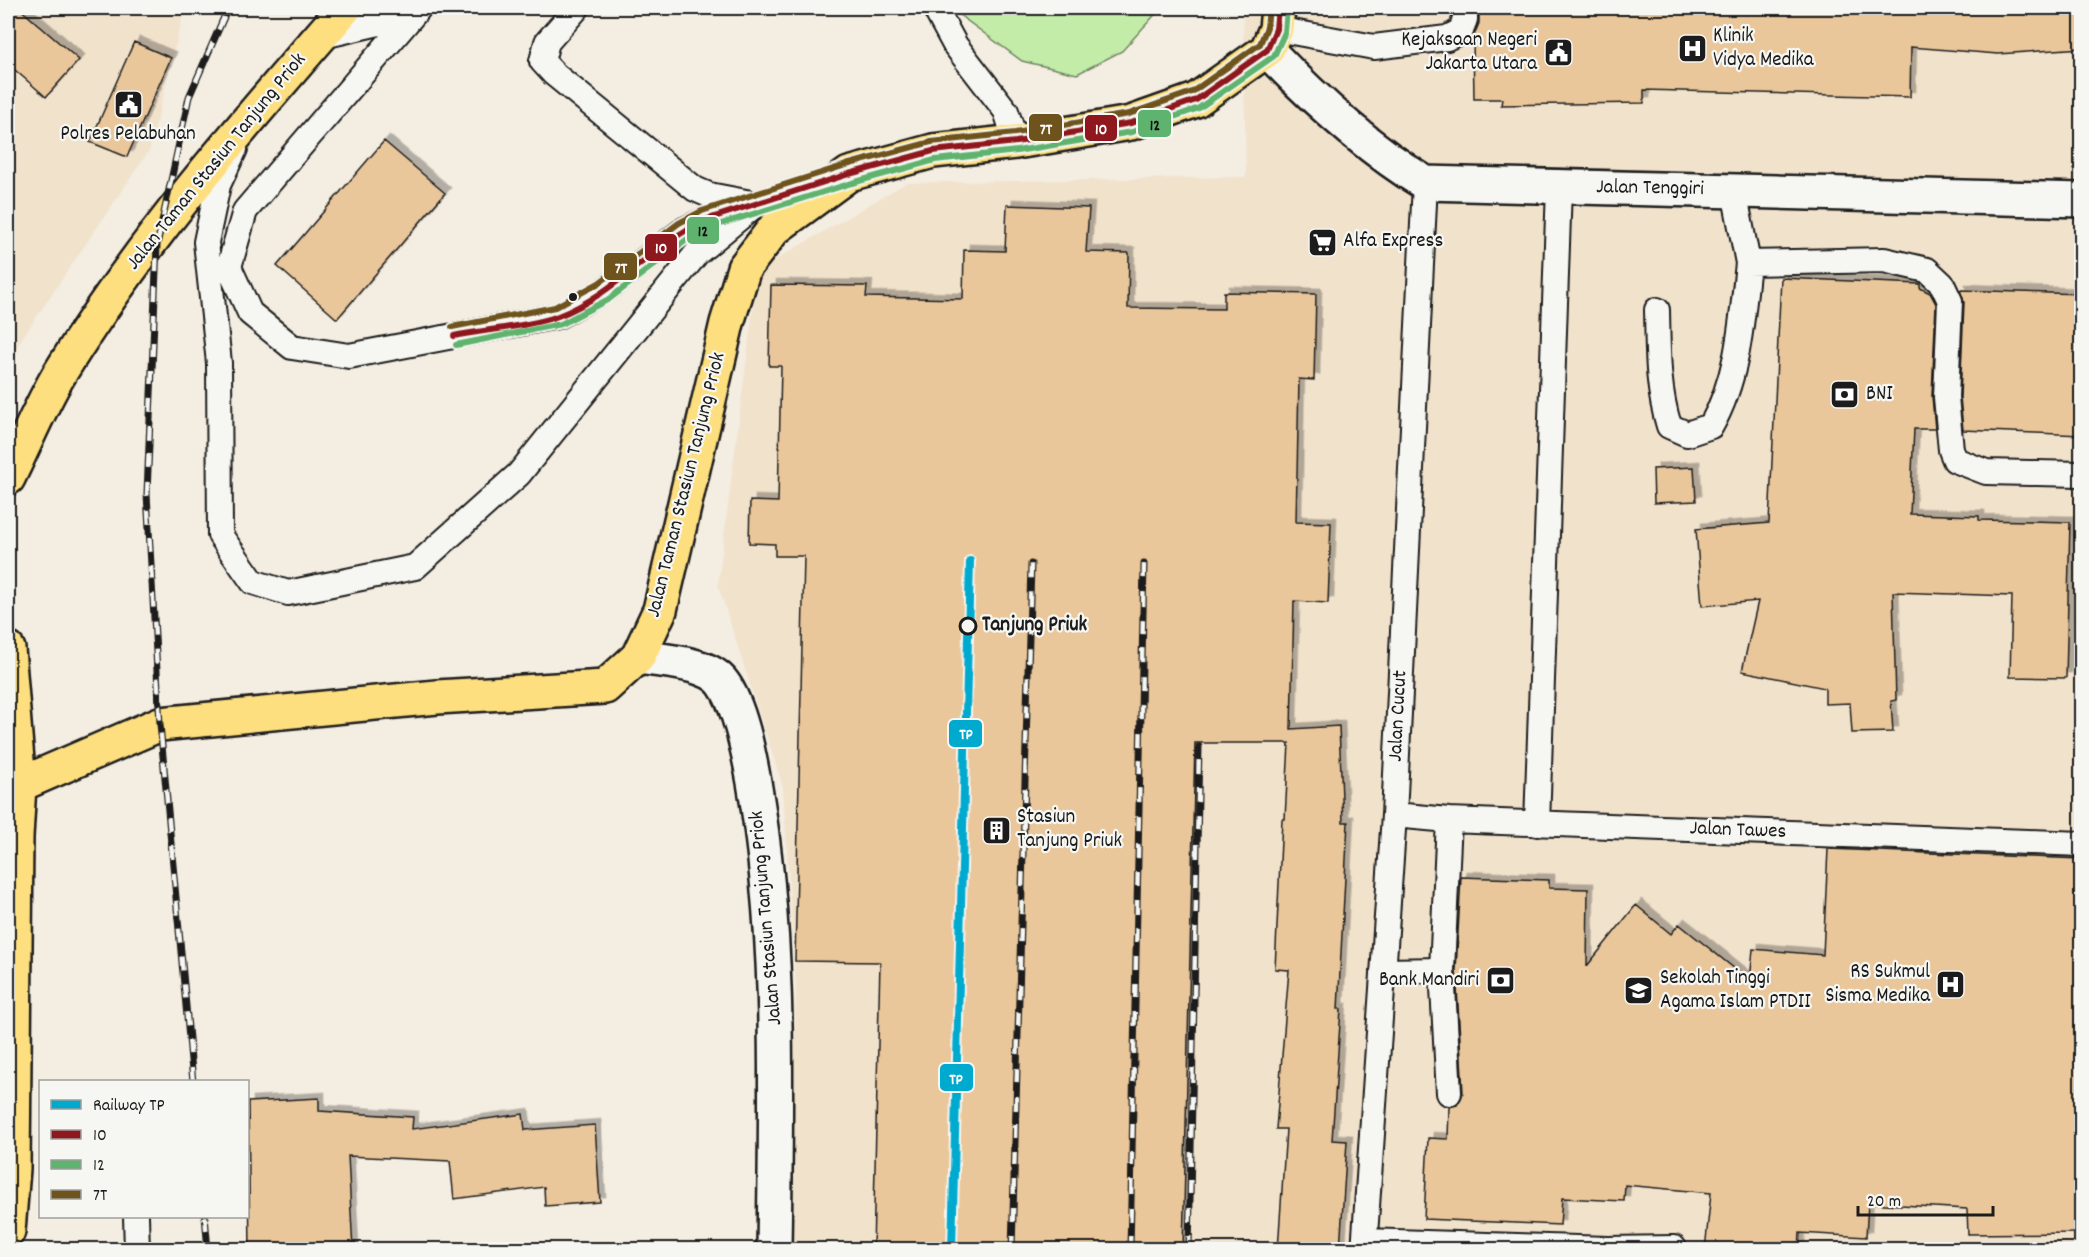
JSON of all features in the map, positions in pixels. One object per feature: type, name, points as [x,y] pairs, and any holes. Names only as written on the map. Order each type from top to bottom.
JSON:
[{"type":"highway","name":"Jalan Taman Stasiun Tanjung Priok","points":[[8,478],[59,374],[118,285],[164,222],[345,8]]},
{"type":"highway","name":"Jalan Taman Stasiun Tanjung Priok","points":[[19,785],[160,724],[437,697],[605,687],[638,657],[660,610],[727,322],[744,268],[774,229],[849,174],[933,151],[1016,142],[1131,123],[1196,100],[1274,29]]},
{"type":"highway","points":[[8,649],[19,785],[16,837],[13,1169],[8,1231]]},
{"type":"street","points":[[1274,29],[1302,86],[1402,169],[1425,183]]},
{"type":"street","name":"Jalan Tenggiri","points":[[1425,183],[2082,200]]},
{"type":"street","name":"Jalan Stasiun Tanjung Priok","points":[[638,657],[698,666],[723,682],[745,733],[765,846],[776,1010],[774,1250]]},
{"type":"lane","points":[[312,46],[327,35],[383,22],[411,8]]},
{"type":"lane","points":[[419,8],[245,211],[229,267],[249,313],[292,347],[349,356],[558,316],[604,291],[684,230],[705,220],[849,174]]},
{"type":"lane","points":[[577,8],[546,42],[542,61],[554,74],[695,189],[709,195],[756,204]]},
{"type":"lane","points":[[934,8],[955,45],[1006,111],[1016,142]]},
{"type":"lane","points":[[1274,29],[1374,47],[1447,38],[1461,31],[1465,19],[1465,8]]},
{"type":"lane","points":[[277,88],[230,159],[218,185],[206,242],[219,363],[220,535],[253,582],[288,593],[415,567],[519,474],[697,254],[756,204]]},
{"type":"lane","name":"Jalan Cucut","points":[[1364,1245],[1394,815],[1425,183]]},
{"type":"lane","points":[[1537,824],[1559,187]]},
{"type":"lane","points":[[1657,310],[1658,378],[1669,426],[1687,434],[1711,426],[1725,402],[1735,362],[1748,263],[1734,191]]},
{"type":"lane","points":[[1748,263],[1884,260],[1927,270],[1942,284],[1950,301],[1946,397],[1950,450],[1955,460],[1986,472],[2082,474]]},
{"type":"lane","name":"Jalan Tawes","points":[[1394,815],[1537,824],[2082,844]]},
{"type":"lane","points":[[1449,820],[1442,970],[1449,1093]]},
{"type":"lane","points":[[1383,971],[1442,970]]},
{"type":"lane","points":[[136,1218],[137,1250]]},
{"type":"lane","points":[[1364,1245],[1674,1248]]},
{"type":"shaded area","points":[[8,8],[181,8],[184,11],[150,149],[8,359]]},
{"type":"shaded area","points":[[1243,8],[2081,8],[2081,1249],[788,1249],[796,991],[783,787],[718,585],[758,270],[906,183],[1246,177]]},
{"type":"green space","points":[[956,8],[1161,8],[1122,51],[1077,74],[1022,61],[958,14]]},
{"type":"building","points":[[8,8],[19,8],[79,60],[46,97],[8,64]]},
{"type":"building","points":[[1479,8],[2082,8],[2082,48],[1998,54],[1911,47],[1910,97],[1644,90],[1644,103],[1501,105],[1502,99],[1474,99],[1473,38],[1479,23]]},
{"type":"building","points":[[134,42],[171,58],[127,157],[90,142]]},
{"type":"building","points":[[384,141],[445,193],[337,319],[277,266]]},
{"type":"building","name":"Stasiun Tanjung Priuk","points":[[1007,205],[1089,208],[1086,252],[1129,253],[1128,308],[1224,309],[1224,292],[1316,294],[1314,380],[1299,379],[1296,522],[1331,523],[1328,603],[1294,601],[1291,729],[1339,726],[1343,822],[1348,822],[1338,1009],[1341,1009],[1332,1140],[1347,1141],[1340,1250],[1278,1250],[1286,1129],[1276,1129],[1289,970],[1275,969],[1282,819],[1285,819],[1289,743],[1195,743],[1183,1250],[873,1250],[880,962],[795,961],[804,556],[775,556],[775,544],[749,543],[750,501],[778,502],[781,366],[769,366],[771,285],[867,286],[866,297],[963,299],[964,250],[1005,251]]},
{"type":"building","points":[[1781,278],[1920,284],[1920,288],[1930,293],[1936,304],[1932,396],[1935,429],[1914,429],[1910,514],[1979,516],[1979,520],[2070,522],[2066,678],[2010,677],[2012,596],[1893,592],[1896,700],[1891,701],[1893,732],[1852,733],[1850,703],[1825,704],[1825,688],[1742,671],[1758,601],[1702,606],[1696,529],[1769,523]]},
{"type":"building","points":[[1960,290],[2082,294],[2082,435],[1963,430],[1960,397],[1964,302]]},
{"type":"building","points":[[1694,467],[1696,501],[1654,503],[1653,469]]},
{"type":"building","points":[[1828,849],[2082,859],[2082,1233],[1968,1234],[1967,1209],[1868,1203],[1866,1237],[1800,1233],[1799,1250],[1705,1250],[1711,1193],[1625,1185],[1624,1201],[1562,1198],[1560,1225],[1424,1219],[1428,1138],[1448,1139],[1449,1107],[1457,1105],[1463,1093],[1456,970],[1461,877],[1549,880],[1549,888],[1588,889],[1587,966],[1636,905],[1671,934],[1679,924],[1750,981],[1753,949],[1823,955]]},
{"type":"building","points":[[319,1098],[319,1111],[413,1117],[412,1129],[523,1114],[525,1130],[595,1125],[600,1202],[545,1206],[544,1187],[454,1199],[450,1161],[348,1156],[353,1250],[250,1250],[249,1102]]},
{"type":"railway","points":[[193,1080],[160,724],[147,494],[157,245],[189,97],[228,8]]},
{"type":"railway","points":[[1012,1250],[1031,564]]},
{"type":"railway","points":[[1130,1250],[1144,564]]},
{"type":"railway","points":[[1189,1250],[1199,747]]},
{"type":"railway","points":[[205,1218],[208,1250]]},
{"type":"rail line","name":"TP","points":[[952,1250],[970,561]]},
{"type":"transit line","name":"7T","points":[[452,327],[555,307],[599,283],[679,223],[702,211],[846,165],[931,142],[1015,133],[1129,114],[1192,92],[1260,44],[1267,27],[1269,8]]},
{"type":"transit line","name":"10","points":[[454,336],[522,325],[558,316],[597,296],[686,230],[705,220],[849,174],[933,151],[1016,142],[1131,123],[1196,100],[1267,50],[1276,29],[1278,8]]},
{"type":"transit line","name":"12","points":[[456,345],[561,324],[609,299],[689,238],[708,228],[935,160],[1017,151],[1132,132],[1199,108],[1274,56],[1285,32],[1287,9]]},
{"type":"place","name":"Klinik Vidya Medika","points":[[1692,49]]},
{"type":"place","name":"Kejaksaan Negeri Jakarta Utara","points":[[1558,53]]},
{"type":"place","name":"Polres Pelabuhan","points":[[128,104]]},
{"type":"place","name":"Alfa Express","points":[[1322,242]]},
{"type":"place","name":"BNI","points":[[1845,395]]},
{"type":"place","name":"Tanjung Priuk","points":[[968,626]]},
{"type":"place","name":"Stasiun Tanjung Priuk","points":[[996,830]]},
{"type":"place","name":"Bank Mandiri","points":[[1500,981]]},
{"type":"place","name":"RS Sukmul Sisma Medika","points":[[1951,985]]},
{"type":"place","name":"Sekolah Tinggi Agama Islam PTDII","points":[[1639,991]]}]
